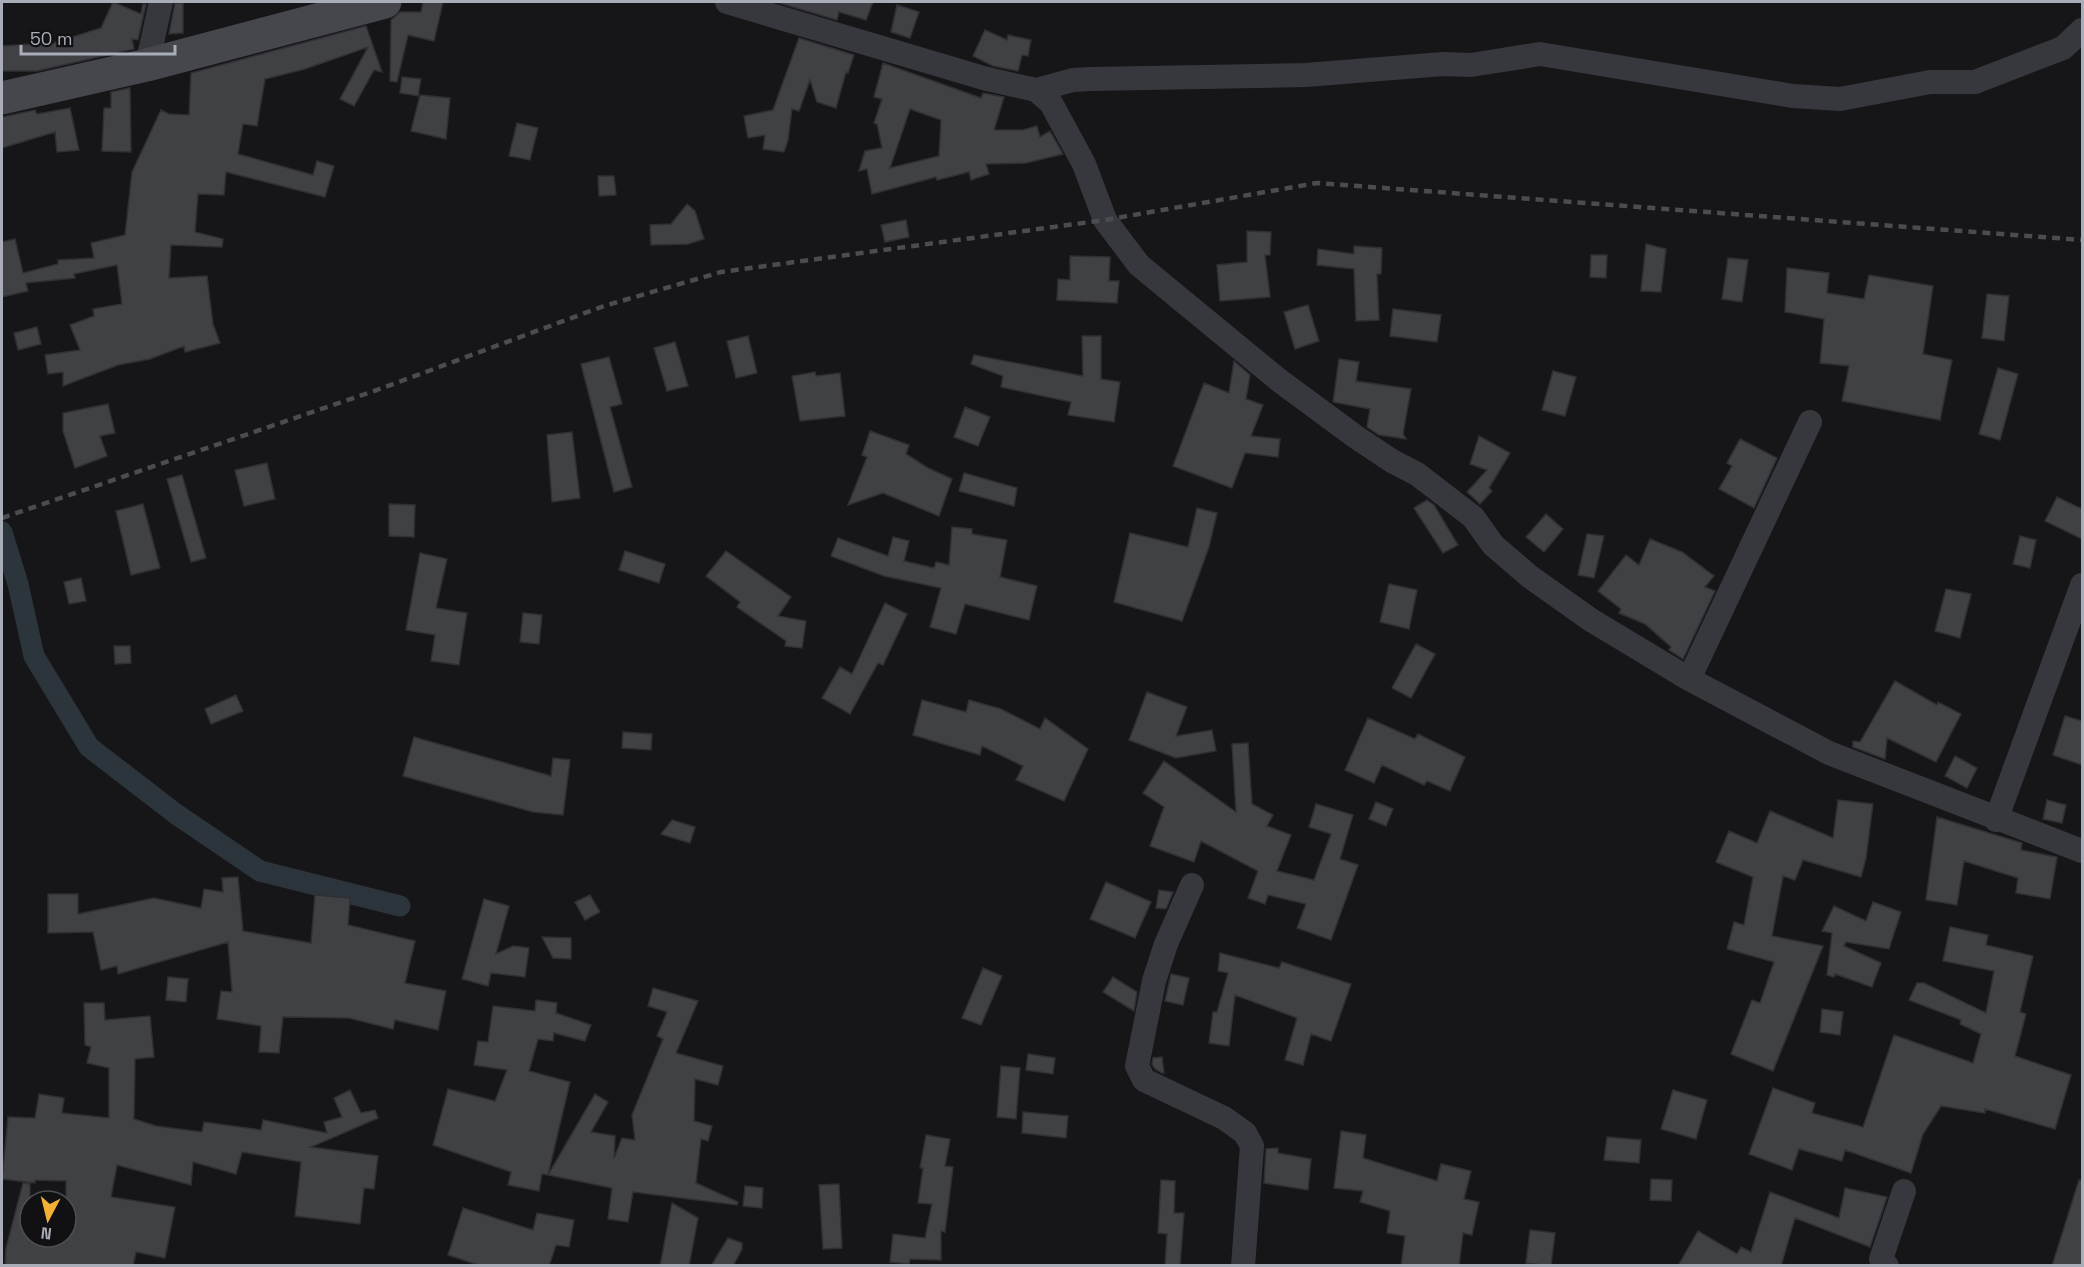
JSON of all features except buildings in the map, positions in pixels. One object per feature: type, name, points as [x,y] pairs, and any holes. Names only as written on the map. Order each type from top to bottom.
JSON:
[{"type":"main road","points":[[2,98],[147,65],[385,2]]},
{"type":"street","points":[[147,65],[161,2]]},
{"type":"street","points":[[727,2],[987,79],[1036,90],[1082,79],[1306,75],[1443,64],[1471,65],[1540,54],[1793,96],[1840,99],[1930,82],[1975,82],[2063,48],[2082,30]]},
{"type":"street","points":[[1036,90],[1051,103],[1084,164],[1105,220],[1139,265],[1280,381],[1392,462],[1417,474],[1473,517],[1493,545],[1529,576],[1591,620],[1689,680],[1828,753],[1996,820],[2082,851]]},
{"type":"street","points":[[1689,680],[1810,422]]},
{"type":"street","points":[[1996,820],[2082,585]]},
{"type":"street","points":[[1192,885],[1166,944],[1154,981],[1137,1066],[1144,1080],[1224,1118],[1245,1132],[1252,1146],[1243,1266]]},
{"type":"street","points":[[1887,1266],[1881,1259],[1904,1191]]},
{"type":"waterway","points":[[2,532],[18,584],[34,656],[89,747],[176,814],[260,871],[400,906]]},
{"type":"railway","points":[[2,518],[377,390],[604,306],[721,272],[1105,220],[1317,183],[2082,240]]}]
